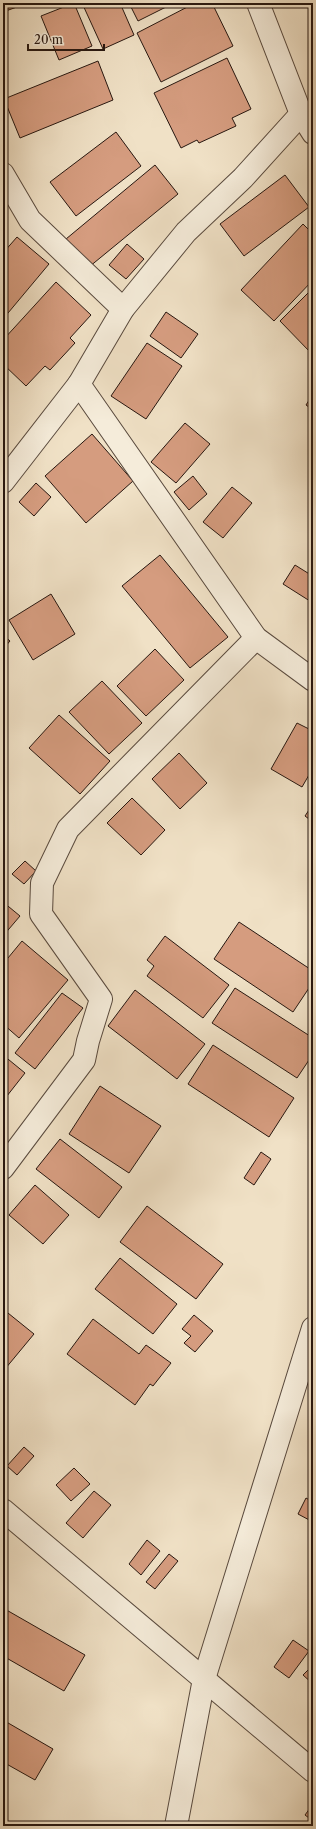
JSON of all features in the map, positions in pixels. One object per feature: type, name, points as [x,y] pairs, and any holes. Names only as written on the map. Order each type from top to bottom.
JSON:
[{"type":"street","points":[[258,3],[301,114],[313,133]]},
{"type":"street","points":[[3,482],[79,384],[123,309],[186,232],[243,178],[301,114]]},
{"type":"street","points":[[3,174],[30,220],[123,309]]},
{"type":"street","points":[[79,384],[256,638],[313,680]]},
{"type":"street","points":[[3,1168],[84,1060],[101,999],[41,914],[42,883],[68,829],[256,638]]},
{"type":"street","points":[[176,1826],[204,1679],[313,1328]]},
{"type":"street","points":[[3,1510],[313,1771]]},
{"type":"building","points":[[3,3],[28,3],[3,12]]},
{"type":"building","points":[[74,3],[92,46],[59,60],[41,16]]},
{"type":"building","points":[[82,3],[120,3],[134,35],[103,49]]},
{"type":"building","points":[[129,3],[174,3],[138,21]]},
{"type":"building","points":[[195,3],[212,3],[233,46],[161,82],[137,33]]},
{"type":"building","points":[[227,58],[251,109],[232,118],[236,126],[199,143],[197,140],[181,148],[154,93]]},
{"type":"building","points":[[98,61],[113,100],[20,138],[4,99]]},
{"type":"building","points":[[116,132],[141,166],[76,216],[50,182]]},
{"type":"building","points":[[155,165],[178,194],[89,267],[66,239]]},
{"type":"building","points":[[285,175],[309,207],[244,256],[220,224]]},
{"type":"building","points":[[303,224],[313,234],[313,280],[274,321],[241,290]]},
{"type":"building","points":[[17,237],[49,264],[3,319],[3,253]]},
{"type":"building","points":[[127,244],[144,259],[126,279],[109,265]]},
{"type":"building","points":[[56,282],[91,315],[70,338],[75,343],[50,370],[45,366],[26,386],[3,364],[3,340]]},
{"type":"building","points":[[313,288],[313,349],[310,352],[280,321]]},
{"type":"building","points":[[166,312],[198,334],[181,358],[150,336]]},
{"type":"building","points":[[147,343],[182,366],[146,419],[111,396]]},
{"type":"building","points":[[313,394],[313,410],[306,405]]},
{"type":"building","points":[[185,423],[210,444],[176,483],[151,462]]},
{"type":"building","points":[[92,434],[133,481],[86,523],[45,476]]},
{"type":"building","points":[[193,476],[207,494],[189,510],[174,492]]},
{"type":"building","points":[[36,483],[51,497],[34,516],[19,502]]},
{"type":"building","points":[[232,487],[252,503],[223,538],[203,522]]},
{"type":"building","points":[[160,555],[228,637],[190,668],[122,586]]},
{"type":"building","points":[[295,565],[311,575],[313,572],[313,603],[283,584]]},
{"type":"building","points":[[51,594],[75,634],[33,660],[9,620]]},
{"type":"building","points":[[3,635],[10,641],[3,649]]},
{"type":"building","points":[[155,649],[184,680],[146,716],[117,686]]},
{"type":"building","points":[[102,681],[142,723],[109,754],[69,712]]},
{"type":"building","points":[[59,715],[110,761],[80,794],[29,748]]},
{"type":"building","points":[[297,723],[313,731],[313,768],[302,787],[271,769]]},
{"type":"building","points":[[179,753],[207,783],[180,809],[152,779]]},
{"type":"building","points":[[132,798],[165,830],[141,855],[107,823]]},
{"type":"building","points":[[313,804],[313,822],[305,816]]},
{"type":"building","points":[[25,861],[36,871],[24,884],[12,874]]},
{"type":"building","points":[[3,902],[20,916],[3,936]]},
{"type":"building","points":[[239,922],[313,971],[313,982],[293,1012],[214,959]]},
{"type":"building","points":[[165,936],[229,985],[203,1018],[147,976],[154,966],[147,960]]},
{"type":"building","points":[[22,941],[68,980],[19,1038],[3,1024],[3,964]]},
{"type":"building","points":[[235,988],[313,1038],[313,1054],[297,1078],[212,1023]]},
{"type":"building","points":[[135,990],[205,1044],[177,1079],[108,1026]]},
{"type":"building","points":[[62,993],[83,1008],[35,1069],[15,1053]]},
{"type":"building","points":[[213,1045],[294,1098],[269,1137],[188,1084]]},
{"type":"building","points":[[3,1055],[25,1073],[3,1101]]},
{"type":"building","points":[[100,1086],[161,1126],[129,1173],[69,1134]]},
{"type":"building","points":[[60,1139],[122,1187],[99,1218],[36,1169]]},
{"type":"building","points":[[261,1152],[271,1159],[254,1185],[244,1178]]},
{"type":"building","points":[[35,1185],[69,1215],[43,1244],[9,1215]]},
{"type":"building","points":[[147,1206],[223,1264],[196,1299],[120,1242]]},
{"type":"building","points":[[120,1258],[177,1304],[153,1334],[95,1289]]},
{"type":"building","points":[[3,1309],[34,1334],[5,1369],[3,1368]]},
{"type":"building","points":[[194,1315],[213,1331],[195,1352],[184,1343],[191,1336],[182,1329]]},
{"type":"building","points":[[93,1319],[139,1354],[146,1345],[171,1363],[153,1386],[150,1384],[135,1405],[67,1354]]},
{"type":"building","points":[[24,1447],[34,1456],[17,1475],[7,1466]]},
{"type":"building","points":[[74,1468],[90,1484],[71,1501],[56,1485]]},
{"type":"building","points":[[94,1491],[111,1505],[83,1538],[66,1523]]},
{"type":"building","points":[[306,1498],[313,1502],[313,1522],[298,1514]]},
{"type":"building","points":[[147,1540],[160,1551],[141,1575],[129,1564]]},
{"type":"building","points":[[169,1554],[178,1561],[155,1589],[146,1582]]},
{"type":"building","points":[[3,1608],[85,1655],[64,1691],[3,1656]]},
{"type":"building","points":[[293,1640],[309,1651],[289,1678],[274,1667]]},
{"type":"building","points":[[313,1665],[313,1684],[303,1675]]},
{"type":"building","points":[[3,1720],[53,1749],[35,1780],[3,1762]]},
{"type":"building","points":[[313,1804],[313,1821],[305,1815]]}]
